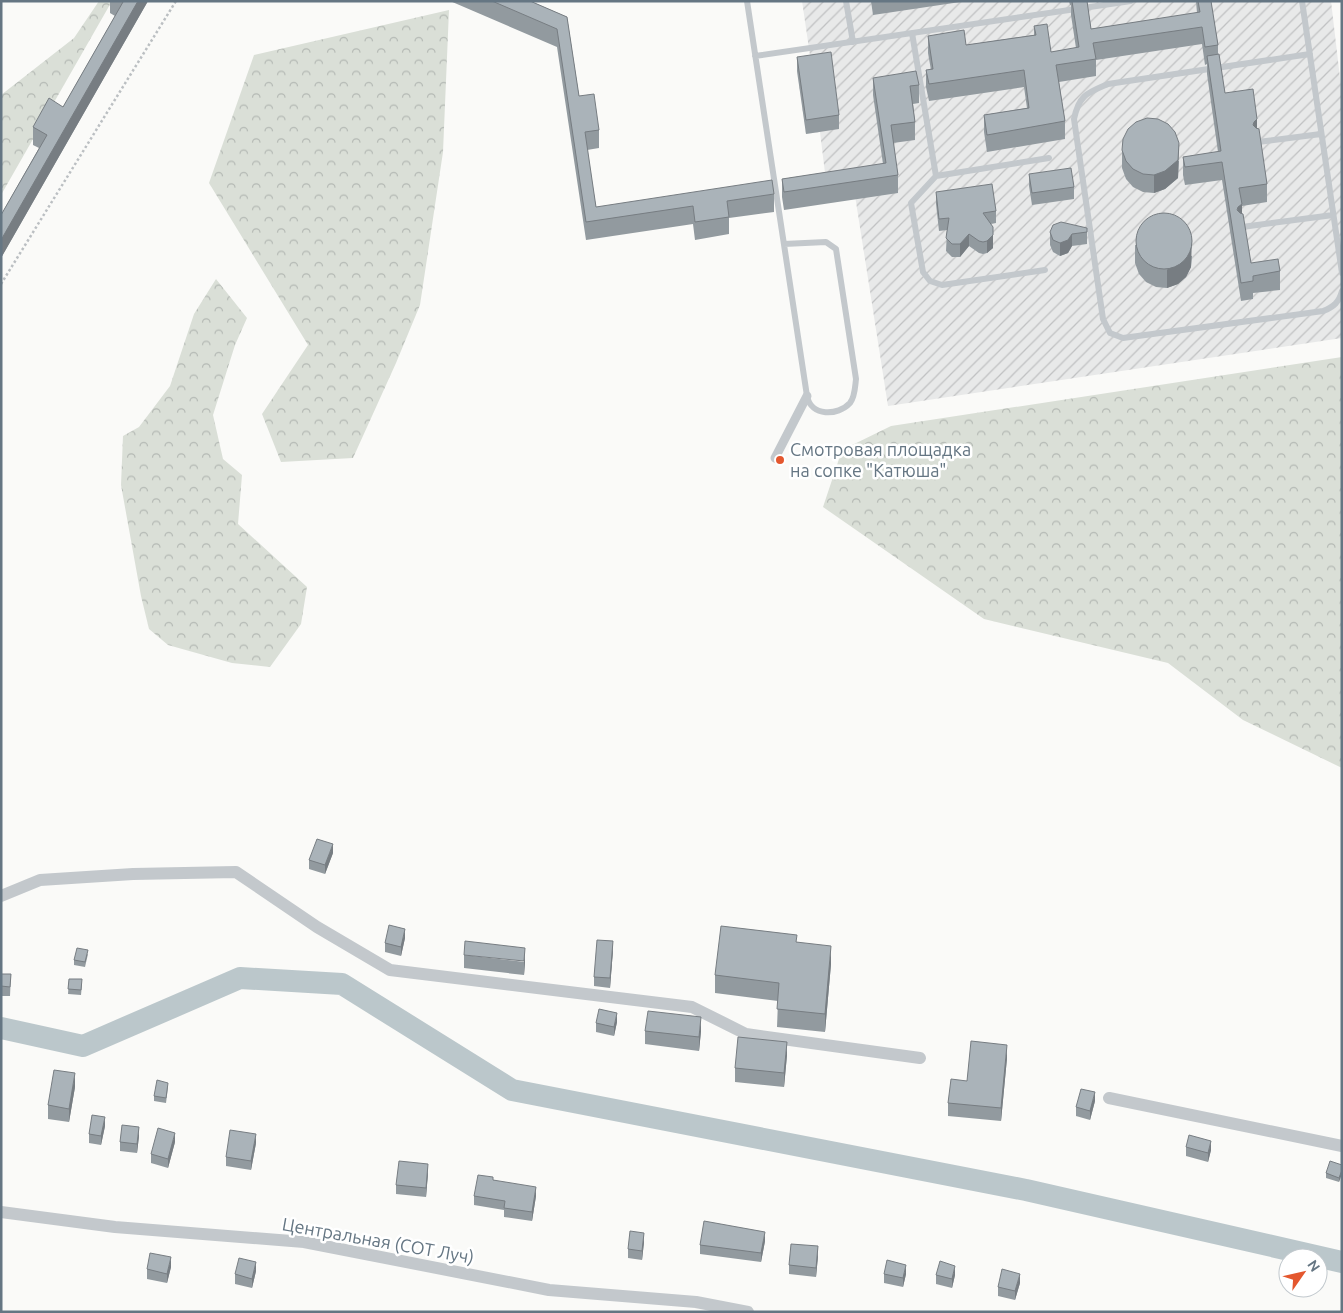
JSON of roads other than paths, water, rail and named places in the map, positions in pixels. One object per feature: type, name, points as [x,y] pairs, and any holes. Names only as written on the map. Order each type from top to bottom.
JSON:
[{"type":"street","points":[[780,460],[775,458],[807,396]]},
{"type":"street","points":[[1,896],[40,880],[133,874],[236,872],[318,927],[390,970],[692,1007],[746,1034],[920,1058]]},
{"type":"street","points":[[1109,1098],[1342,1146]]},
{"type":"street","name":"Центральная (СОТ Луч)","points":[[1,1212],[115,1227],[304,1242],[549,1290],[696,1302],[748,1312]]},
{"type":"lane","points":[[746,1],[807,396],[814,408],[826,413],[838,410],[850,402],[855,393],[856,379],[836,249],[826,242],[784,244]]},
{"type":"lane","points":[[846,1],[853,42]]},
{"type":"lane","points":[[755,56],[1131,1]]},
{"type":"lane","points":[[1302,1],[1342,273]]},
{"type":"lane","points":[[912,33],[936,176]]},
{"type":"lane","points":[[1310,54],[1108,84],[1089,92],[1077,104],[1074,119],[1103,319],[1110,333],[1122,338],[1323,311],[1332,308],[1340,299],[1342,290]]},
{"type":"lane","points":[[1258,142],[1321,134]]},
{"type":"lane","points":[[1044,270],[942,285],[930,281],[923,272],[911,203],[936,176],[1049,158]]},
{"type":"lane","points":[[1242,227],[1333,215]]},
{"type":"waterway","points":[[1,1028],[83,1046],[240,978],[342,984],[512,1090],[1026,1190],[1342,1262]]},
{"type":"place","name":"Смотровая площадка на сопке \"Катюша\"","points":[[780,460]]}]
